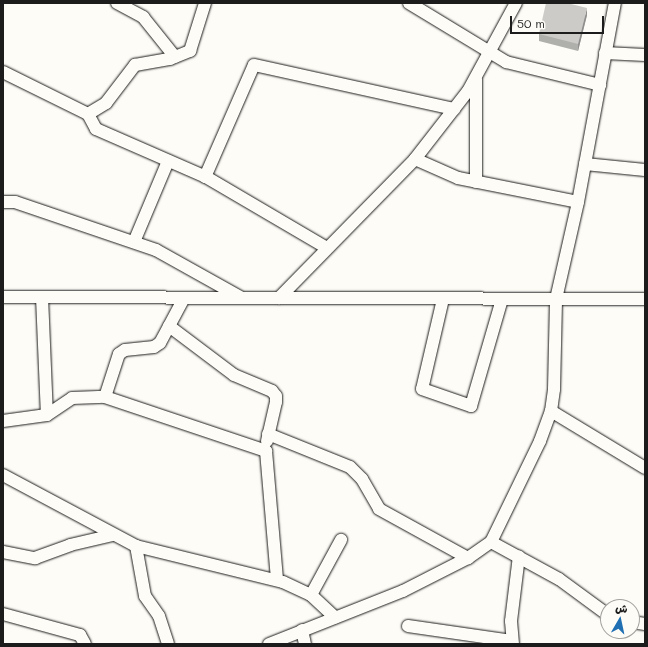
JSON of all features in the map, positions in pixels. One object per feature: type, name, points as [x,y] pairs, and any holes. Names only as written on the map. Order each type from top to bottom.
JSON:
[{"type":"street","points":[[117,3],[144,17],[174,57]]},
{"type":"street","points":[[88,114],[106,103],[135,65],[190,52],[206,3]]},
{"type":"street","points":[[409,3],[506,62],[600,85]]},
{"type":"street","points":[[279,298],[415,159],[454,109],[476,77],[516,3]]},
{"type":"street","points":[[269,644],[404,591],[468,558],[491,542],[540,441],[551,411],[554,389],[556,299],[578,202],[615,3]]},
{"type":"street","points":[[605,53],[645,55]]},
{"type":"street","points":[[205,176],[254,65],[454,109]]},
{"type":"street","points":[[3,72],[88,114],[96,129],[205,176],[327,248]]},
{"type":"street","points":[[476,77],[476,182]]},
{"type":"street","points":[[415,159],[458,178],[578,202]]},
{"type":"street","points":[[134,242],[168,161]]},
{"type":"street","points":[[585,164],[645,170]]},
{"type":"street","points":[[3,202],[15,202],[156,250],[243,298]]},
{"type":"street","points":[[3,297],[645,299]]},
{"type":"street","points":[[42,297],[47,415]]},
{"type":"street","points":[[105,397],[119,354],[125,350],[154,347],[165,338],[169,326],[184,298]]},
{"type":"street","points":[[443,299],[422,389],[471,406],[502,299]]},
{"type":"street","points":[[169,326],[234,375],[272,391],[276,396],[266,451],[277,580]]},
{"type":"street","points":[[3,421],[47,415],[72,398],[105,397],[266,451]]},
{"type":"street","points":[[551,411],[645,468]]},
{"type":"street","points":[[268,434],[350,467],[362,479],[379,509],[468,558]]},
{"type":"street","points":[[3,475],[85,518],[112,535],[136,546],[277,580],[311,596],[335,617]]},
{"type":"street","points":[[3,552],[36,558],[70,545],[112,535]]},
{"type":"street","points":[[311,596],[341,540]]},
{"type":"street","points":[[491,542],[559,579],[600,608]]},
{"type":"street","points":[[136,546],[145,596],[159,616],[168,644]]},
{"type":"street","points":[[408,626],[512,643],[511,621],[519,556]]},
{"type":"street","points":[[3,614],[80,635],[85,644]]},
{"type":"street","points":[[302,630],[305,644]]},
{"type":"building","points":[[546,3],[567,3],[587,8],[578,44],[539,34]]}]
